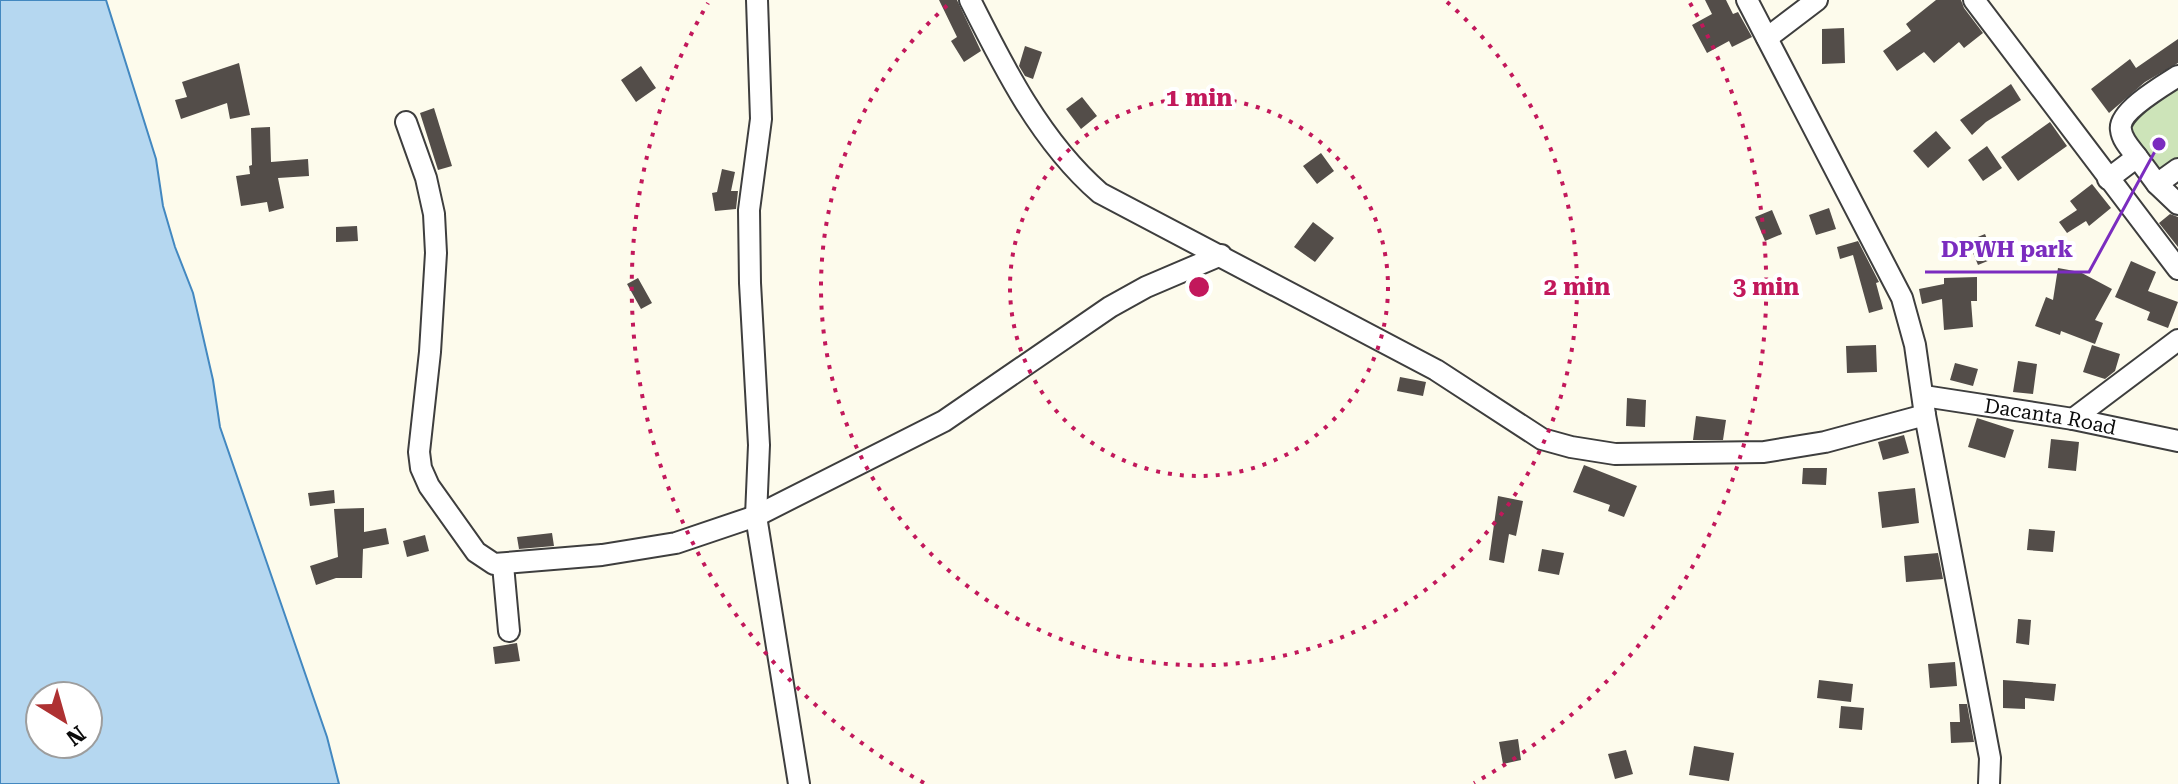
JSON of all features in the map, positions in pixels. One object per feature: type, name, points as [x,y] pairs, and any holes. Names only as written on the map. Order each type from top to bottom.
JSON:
[{"type":"street","points":[[757,0],[761,119],[749,210],[759,445],[756,516],[799,784]]},
{"type":"street","points":[[970,0],[1039,123],[1075,171],[1100,193],[1436,370],[1542,439],[1615,454],[1764,452],[1825,442],[1924,405]]},
{"type":"street","points":[[1747,0],[1902,298],[1915,345],[1990,758],[1989,784]]},
{"type":"street","points":[[1767,38],[1817,0]]},
{"type":"street","points":[[1974,0],[2178,269]]},
{"type":"street","points":[[2178,76],[2131,110],[2121,119],[2120,127],[2122,135],[2157,184],[2178,204]]},
{"type":"street","points":[[406,122],[426,178],[434,214],[436,253],[430,352],[419,452],[421,468],[429,486],[476,552],[485,560],[503,565],[602,555],[676,543],[756,516],[944,421],[1110,307],[1146,287],[1221,255]]},
{"type":"street","points":[[2108,179],[2137,157]]},
{"type":"street","points":[[2157,184],[2178,169]]},
{"type":"street","points":[[2073,419],[2178,340]]},
{"type":"street","name":"Dacanta Road","points":[[1924,405],[2073,419],[2178,441]]},
{"type":"street","points":[[503,565],[509,631]]},
{"type":"green space","points":[[2178,75],[2178,171],[2167,179],[2120,118]]},
{"type":"water","points":[[0,0],[106,0],[156,159],[163,206],[175,247],[193,293],[213,380],[220,427],[327,737],[339,784],[0,784]]},
{"type":"building","points":[[939,0],[957,0],[981,51],[964,62],[951,41],[957,37]]},
{"type":"building","points":[[1705,0],[1726,0],[1733,14],[1738,12],[1752,37],[1732,47],[1729,41],[1707,53],[1692,25],[1712,14]]},
{"type":"building","points":[[1936,0],[1961,0],[1983,33],[1964,48],[1959,42],[1934,63],[1924,52],[1897,71],[1883,51],[1911,31],[1906,24]]},
{"type":"building","points":[[1844,28],[1845,63],[1822,64],[1822,29]]},
{"type":"building","points":[[2178,39],[2178,63],[2145,82],[2109,113],[2091,89],[2130,59],[2136,68]]},
{"type":"building","points":[[1025,46],[1042,52],[1033,79],[1025,76],[1019,66]]},
{"type":"building","points":[[239,63],[250,115],[230,119],[227,103],[181,119],[175,100],[187,97],[182,82]]},
{"type":"building","points":[[641,66],[656,88],[636,102],[621,80]]},
{"type":"building","points":[[2011,84],[2021,100],[1986,122],[1972,135],[1960,120]]},
{"type":"building","points":[[1082,97],[1097,116],[1081,129],[1066,109]]},
{"type":"building","points":[[434,108],[452,166],[438,170],[420,113]]},
{"type":"building","points":[[2050,122],[2067,146],[2018,181],[2001,157]]},
{"type":"building","points":[[270,127],[271,162],[308,159],[309,176],[278,178],[284,208],[269,212],[267,202],[241,206],[236,176],[250,174],[251,128]]},
{"type":"building","points":[[1936,131],[1951,148],[1928,168],[1913,151]]},
{"type":"building","points":[[1987,146],[2002,168],[1983,181],[1968,160]]},
{"type":"building","points":[[1321,153],[1334,171],[1317,184],[1303,166]]},
{"type":"building","points":[[722,169],[735,172],[731,191],[738,191],[736,209],[715,211],[712,193],[717,192]]},
{"type":"building","points":[[2092,184],[2111,208],[2089,226],[2086,221],[2067,233],[2059,222],[2077,210],[2070,201]]},
{"type":"building","points":[[1829,208],[1836,229],[1816,235],[1809,215]]},
{"type":"building","points":[[1772,210],[1782,234],[1765,241],[1755,217]]},
{"type":"building","points":[[2170,214],[2178,217],[2178,247],[2159,223]]},
{"type":"building","points":[[1313,222],[1334,238],[1315,262],[1294,247]]},
{"type":"building","points":[[357,226],[358,241],[336,242],[336,227]]},
{"type":"building","points":[[1985,234],[1995,258],[1978,265],[1968,241]]},
{"type":"building","points":[[1858,241],[1879,282],[1876,283],[1883,309],[1869,313],[1853,255],[1840,259],[1837,247]]},
{"type":"building","points":[[2131,261],[2156,272],[2148,291],[2178,302],[2168,328],[2147,320],[2150,312],[2115,297]]},
{"type":"building","points":[[2058,268],[2080,272],[2112,289],[2095,320],[2103,323],[2095,344],[2061,331],[2060,335],[2035,326],[2046,297],[2053,300]]},
{"type":"building","points":[[1977,277],[1977,301],[1971,301],[1973,327],[1944,330],[1942,299],[1922,304],[1919,289],[1944,284],[1944,278]]},
{"type":"building","points":[[638,278],[652,303],[641,309],[627,284]]},
{"type":"building","points":[[1876,345],[1877,372],[1847,373],[1846,346]]},
{"type":"building","points":[[2092,345],[2120,354],[2115,371],[2105,379],[2083,372]]},
{"type":"building","points":[[2018,361],[2037,364],[2033,394],[2013,392]]},
{"type":"building","points":[[1955,363],[1978,369],[1973,386],[1950,380]]},
{"type":"building","points":[[1400,377],[1426,382],[1423,396],[1397,391]]},
{"type":"building","points":[[1627,398],[1646,400],[1645,427],[1626,426]]},
{"type":"building","points":[[1696,416],[1726,420],[1723,440],[1693,440]]},
{"type":"building","points":[[1977,418],[2014,430],[2005,458],[1968,447]]},
{"type":"building","points":[[1904,435],[1909,453],[1883,460],[1878,442]]},
{"type":"building","points":[[2051,439],[2079,442],[2076,471],[2048,468]]},
{"type":"building","points":[[1584,465],[1637,486],[1624,517],[1608,511],[1610,505],[1573,492]]},
{"type":"building","points":[[1803,468],[1827,468],[1826,485],[1802,484]]},
{"type":"building","points":[[1915,488],[1919,523],[1882,528],[1878,492]]},
{"type":"building","points":[[334,490],[335,503],[310,506],[308,493]]},
{"type":"building","points":[[1498,496],[1523,501],[1516,536],[1509,534],[1504,563],[1489,560]]},
{"type":"building","points":[[364,508],[364,532],[386,528],[389,544],[363,549],[362,578],[336,578],[316,585],[310,566],[338,557],[334,509]]},
{"type":"building","points":[[2029,529],[2055,531],[2053,552],[2027,550]]},
{"type":"building","points":[[552,533],[554,546],[519,549],[517,537]]},
{"type":"building","points":[[425,535],[429,551],[407,557],[403,541]]},
{"type":"building","points":[[1542,549],[1564,553],[1559,575],[1538,571]]},
{"type":"building","points":[[1938,553],[1943,579],[1906,582],[1904,556]]},
{"type":"building","points":[[2018,619],[2031,620],[2029,645],[2016,643]]},
{"type":"building","points":[[517,643],[520,661],[495,664],[493,647]]},
{"type":"building","points":[[1955,662],[1957,686],[1930,688],[1928,664]]},
{"type":"building","points":[[1819,680],[1853,684],[1851,702],[1817,698]]},
{"type":"building","points":[[2003,680],[2056,684],[2054,701],[2025,698],[2025,709],[2003,708]]},
{"type":"building","points":[[1959,704],[1967,704],[1974,742],[1951,743],[1950,722],[1960,722]]},
{"type":"building","points":[[1841,706],[1864,708],[1862,730],[1839,728]]},
{"type":"building","points":[[1518,739],[1521,760],[1503,764],[1499,742]]},
{"type":"building","points":[[1694,746],[1734,753],[1729,781],[1689,775]]},
{"type":"building","points":[[1626,750],[1633,774],[1615,779],[1608,754]]},
{"type":"place","name":"DPWH park","points":[[2159,144]]}]
